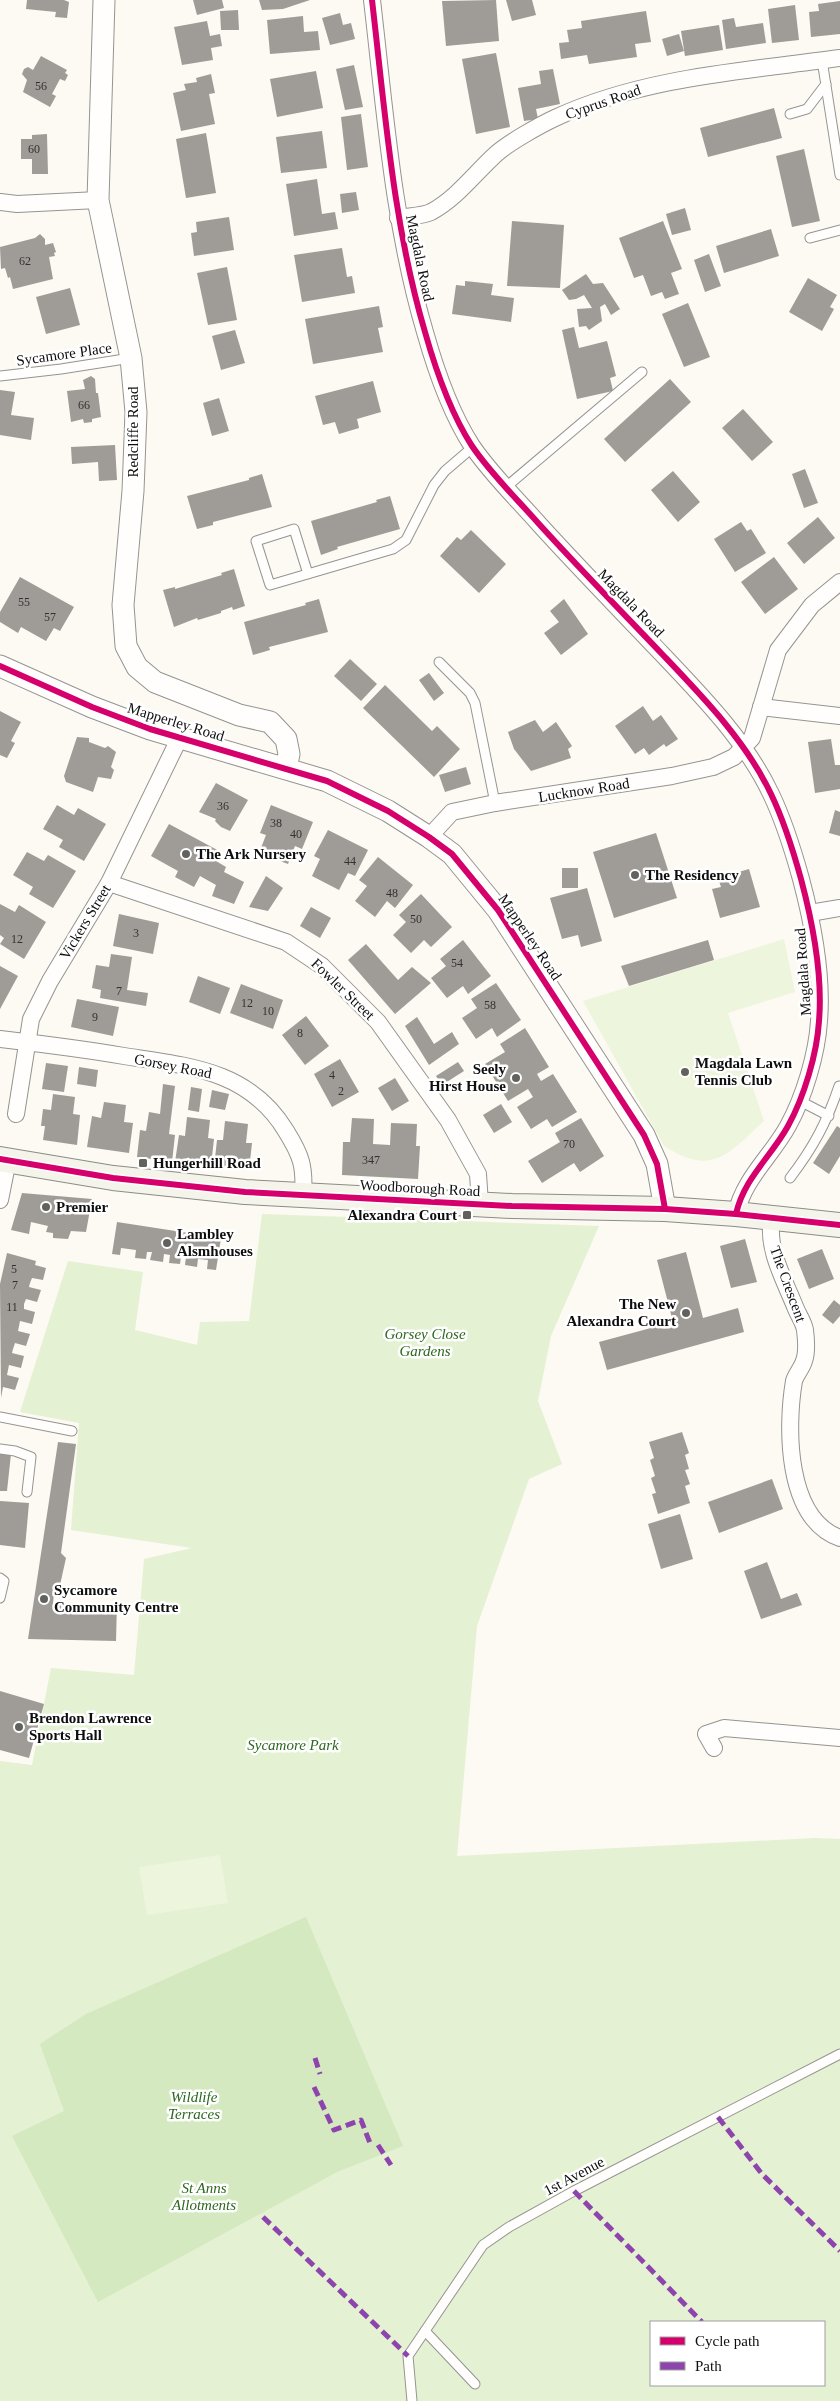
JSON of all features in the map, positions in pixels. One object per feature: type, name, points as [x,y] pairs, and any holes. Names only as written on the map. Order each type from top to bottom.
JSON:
[{"type":"main road","name":"Woodborough Road","points":[[4,1160],[184,1187],[480,1204],[736,1214],[840,1225]]},
{"type":"street","name":"Redcliffe Road","points":[[104,0],[98,200],[132,358],[136,412],[133,491],[123,605],[126,646],[137,667],[155,682],[238,715],[270,722],[286,739],[289,754],[286,768]]},
{"type":"street","name":"Magdala Road","points":[[372,0],[398,218],[417,307],[433,360],[453,411],[473,447],[506,488],[700,694],[742,748],[771,793],[792,847],[810,913],[818,970],[819,1022],[810,1067],[800,1101],[787,1128],[741,1195],[736,1214]]},
{"type":"street","name":"Cyprus Road","points":[[398,218],[430,213],[454,196],[498,152],[554,118],[620,94],[663,84],[840,58]]},
{"type":"street","points":[[0,202],[17,204],[98,200]]},
{"type":"street","points":[[742,748],[752,738],[778,650],[812,605],[840,582]]},
{"type":"street","name":"Mapperley Road","points":[[0,666],[92,707],[180,738],[327,781],[372,802],[452,854],[498,910],[644,1135],[657,1164],[665,1210]]},
{"type":"street","points":[[761,707],[840,716]]},
{"type":"street","name":"Vickers Street","points":[[16,1114],[31,1019],[50,981],[109,883],[180,738]]},
{"type":"street","name":"Lucknow Road","points":[[429,838],[452,812],[494,803],[696,771],[713,767],[734,757],[742,748]]},
{"type":"street","name":"Fowler Street","points":[[109,883],[286,942],[322,966],[378,1022],[448,1120],[478,1174],[480,1204]]},
{"type":"street","points":[[810,913],[840,908]]},
{"type":"street","name":"Gorsey Road","points":[[0,1039],[192,1067],[217,1074],[250,1090],[276,1115],[297,1148],[305,1172],[303,1195]]},
{"type":"street","points":[[0,1200],[4,1160]]},
{"type":"street","name":"The Crescent","points":[[772,1218],[770,1231],[777,1263],[805,1329],[805,1361],[794,1379],[790,1417],[794,1474],[804,1506],[818,1526],[840,1538]]},
{"type":"street","points":[[714,1748],[706,1734],[724,1728],[840,1738]]},
{"type":"lane","points":[[822,60],[840,175]]},
{"type":"lane","points":[[790,114],[807,109],[826,84]]},
{"type":"lane","points":[[810,238],[840,230]]},
{"type":"lane","name":"Sycamore Place","points":[[0,376],[132,358]]},
{"type":"lane","points":[[506,488],[642,372]]},
{"type":"lane","points":[[308,574],[294,529],[256,541],[270,585],[308,574],[393,549],[406,540],[434,484],[445,471],[473,447]]},
{"type":"lane","points":[[440,662],[470,693],[475,703],[494,803]]},
{"type":"lane","points":[[790,1178],[812,1149],[829,1116],[839,1086]]},
{"type":"lane","points":[[800,1101],[829,1116]]},
{"type":"lane","points":[[0,1417],[72,1431]]},
{"type":"lane","points":[[0,1449],[31,1457],[27,1492]]},
{"type":"lane","points":[[0,1578],[4,1581],[0,1598]]},
{"type":"lane","name":"1st Avenue","points":[[412,2401],[408,2356],[482,2245],[509,2227],[840,2054]]},
{"type":"lane","points":[[426,2331],[475,2384]]},
{"type":"green space","name":"Magdala Lawn Tennis Club","points":[[784,939],[795,992],[728,1013],[764,1121],[740,1143],[719,1158],[695,1160],[681,1155],[664,1146],[583,1001]]},
{"type":"green space","points":[[262,1214],[599,1226],[551,1336],[538,1401],[562,1464],[529,1479],[477,1626],[457,1856],[815,1838],[840,1839],[840,2401],[0,2401],[0,1761],[32,1765],[51,1668],[134,1675],[144,1559],[192,1548],[71,1530],[79,1423],[20,1412],[68,1261],[143,1272],[135,1330],[197,1345],[200,1322],[249,1321]]},
{"type":"green space","points":[[220,1855],[228,1903],[147,1915],[139,1867]]},
{"type":"green space","name":"Wildlife Terraces","points":[[306,1917],[403,2146],[337,2172],[98,2302],[12,2136],[64,2111],[40,2044],[86,2014]]},
{"type":"building","points":[[27,0],[64,0],[69,2],[67,18],[55,17],[56,12],[26,9]]},
{"type":"building","points":[[193,0],[222,0],[224,8],[197,15]]},
{"type":"building","points":[[259,0],[310,0],[283,9],[262,10]]},
{"type":"building","points":[[496,0],[499,41],[446,46],[442,1]]},
{"type":"building","points":[[506,0],[532,0],[536,15],[512,21]]},
{"type":"building","points":[[840,1],[840,34],[811,37],[809,12],[819,11],[818,4]]},
{"type":"building","points":[[795,5],[799,40],[772,43],[768,9]]},
{"type":"building","points":[[238,10],[239,30],[221,30],[220,11]]},
{"type":"building","points":[[646,11],[651,42],[635,44],[637,57],[589,64],[587,55],[561,59],[559,43],[569,42],[567,30],[582,28],[581,21]]},
{"type":"building","points":[[340,13],[343,25],[351,23],[355,39],[330,45],[322,18]]},
{"type":"building","points":[[303,16],[304,32],[318,31],[320,50],[270,54],[267,20]]},
{"type":"building","points":[[734,18],[736,27],[763,23],[766,43],[726,49],[722,20]]},
{"type":"building","points":[[207,21],[210,36],[220,34],[222,46],[211,48],[213,60],[182,65],[174,27]]},
{"type":"building","points":[[719,25],[723,50],[685,56],[681,31]]},
{"type":"building","points":[[679,34],[684,51],[667,56],[662,39]]},
{"type":"building","points":[[496,53],[510,127],[476,134],[462,59]]},
{"type":"building","points":[[41,56],[67,70],[65,73],[68,75],[65,81],[60,79],[52,94],[56,96],[50,107],[23,92],[27,80],[22,74],[24,69],[28,67],[33,70]]},
{"type":"building","points":[[354,65],[363,107],[345,110],[336,69]]},
{"type":"building","points":[[553,69],[560,104],[536,109],[538,119],[524,121],[518,88],[541,84],[539,71]]},
{"type":"building","points":[[316,71],[323,108],[277,117],[270,79]]},
{"type":"building","points":[[211,74],[215,93],[209,94],[215,124],[181,131],[173,93],[186,90],[184,84],[197,82],[196,78]]},
{"type":"building","points":[[774,108],[782,138],[708,157],[700,128]]},
{"type":"building","points":[[361,114],[368,167],[347,170],[341,117]]},
{"type":"building","points":[[322,131],[327,168],[281,173],[276,137]]},
{"type":"building","points":[[206,133],[216,193],[186,198],[176,139]]},
{"type":"building","points":[[47,134],[48,174],[32,174],[32,159],[21,159],[21,139],[32,139],[32,135]]},
{"type":"building","points":[[804,149],[820,221],[792,227],[776,156]]},
{"type":"building","points":[[317,179],[322,214],[335,212],[338,229],[294,236],[286,184]]},
{"type":"building","points":[[356,192],[359,210],[342,213],[340,194]]},
{"type":"building","points":[[685,208],[691,230],[672,235],[666,214]]},
{"type":"building","points":[[229,217],[234,250],[194,256],[191,233],[197,232],[196,222]]},
{"type":"building","points":[[512,221],[564,225],[560,288],[507,286]]},
{"type":"building","points":[[663,221],[682,269],[671,273],[679,294],[665,299],[662,292],[651,296],[643,275],[634,278],[619,238]]},
{"type":"building","points":[[771,229],[779,256],[724,273],[716,246]]},
{"type":"building","points":[[40,234],[45,239],[45,245],[53,243],[56,252],[54,253],[55,256],[49,257],[53,279],[13,289],[5,268],[1,269],[0,247],[35,238]]},
{"type":"building","points":[[342,248],[347,277],[352,276],[355,293],[302,302],[294,255]]},
{"type":"building","points":[[709,254],[721,286],[705,292],[694,260]]},
{"type":"building","points":[[227,267],[237,320],[208,325],[197,273]]},
{"type":"building","points":[[586,274],[593,284],[603,283],[620,309],[611,315],[605,304],[600,307],[602,321],[589,330],[586,326],[579,327],[577,309],[592,308],[584,295],[569,300],[562,290]]},
{"type":"building","points":[[808,278],[837,295],[830,307],[834,309],[822,331],[789,312]]},
{"type":"building","points":[[465,281],[493,284],[491,295],[514,298],[511,322],[452,314],[456,285],[465,286]]},
{"type":"building","points":[[70,288],[80,325],[46,334],[36,297]]},
{"type":"building","points":[[688,303],[710,357],[684,367],[662,314]]},
{"type":"building","points":[[379,306],[383,327],[378,328],[383,352],[313,364],[305,319]]},
{"type":"building","points":[[574,327],[579,348],[607,341],[616,376],[610,378],[613,391],[577,399],[562,330]]},
{"type":"building","points":[[235,330],[245,363],[221,370],[212,336]]},
{"type":"building","points":[[91,376],[95,379],[101,417],[92,419],[92,422],[84,423],[83,419],[71,422],[67,391],[85,389],[83,380]]},
{"type":"building","points":[[670,379],[691,402],[625,462],[604,439]]},
{"type":"building","points":[[373,381],[381,412],[357,419],[359,428],[339,434],[335,422],[323,425],[315,396]]},
{"type":"building","points":[[0,390],[15,392],[11,415],[34,418],[31,440],[0,435]]},
{"type":"building","points":[[219,398],[229,431],[212,436],[203,403]]},
{"type":"building","points":[[743,409],[773,442],[752,461],[722,428]]},
{"type":"building","points":[[115,445],[117,480],[99,481],[98,462],[72,464],[71,447]]},
{"type":"building","points":[[805,469],[818,503],[804,508],[792,474]]},
{"type":"building","points":[[673,471],[700,502],[678,522],[651,490]]},
{"type":"building","points":[[262,474],[272,507],[213,522],[213,525],[197,529],[187,496],[249,480],[249,478]]},
{"type":"building","points":[[390,496],[400,529],[337,547],[338,549],[321,555],[311,521],[377,502],[376,500]]},
{"type":"building","points":[[818,517],[835,538],[804,564],[787,543]]},
{"type":"building","points":[[741,522],[747,531],[751,529],[766,553],[735,572],[714,539]]},
{"type":"building","points":[[471,530],[506,564],[479,593],[440,556],[457,537],[461,540]]},
{"type":"building","points":[[774,557],[798,589],[765,614],[741,582]]},
{"type":"building","points":[[234,569],[245,606],[233,610],[232,607],[221,611],[221,613],[198,620],[197,618],[174,627],[163,590],[175,587],[175,589],[222,575],[221,573]]},
{"type":"building","points":[[20,577],[74,607],[60,631],[54,628],[46,641],[21,627],[18,633],[0,622],[0,612]]},
{"type":"building","points":[[319,599],[328,632],[269,647],[270,650],[253,655],[244,622],[306,605],[305,603]]},
{"type":"building","points":[[564,599],[588,634],[561,655],[544,633],[559,622],[550,611]]},
{"type":"building","points":[[350,659],[377,684],[361,701],[334,676]]},
{"type":"building","points":[[429,673],[444,693],[434,701],[419,680]]},
{"type":"building","points":[[385,685],[432,731],[437,726],[460,749],[434,777],[363,708]]},
{"type":"building","points":[[643,706],[653,721],[661,715],[678,739],[666,747],[664,744],[649,755],[644,748],[635,754],[615,726]]},
{"type":"building","points":[[0,711],[21,722],[11,741],[15,743],[7,758],[0,755]]},
{"type":"building","points":[[535,720],[543,732],[556,722],[572,746],[568,749],[571,758],[531,771],[514,749],[508,732]]},
{"type":"building","points":[[77,737],[89,738],[89,742],[105,748],[108,746],[116,752],[111,767],[114,770],[111,779],[98,777],[93,792],[66,782],[64,776]]},
{"type":"building","points":[[831,739],[835,765],[840,765],[840,789],[815,793],[808,742]]},
{"type":"building","points":[[466,767],[471,784],[445,792],[439,775]]},
{"type":"building","points":[[216,783],[248,800],[230,831],[221,827],[215,821],[216,819],[199,812]]},
{"type":"building","points":[[57,805],[74,815],[78,808],[106,824],[84,861],[59,847],[63,840],[43,829]]},
{"type":"building","points":[[271,805],[313,822],[302,849],[295,846],[288,864],[259,853],[266,835],[260,833]]},
{"type":"building","points":[[835,810],[840,812],[840,836],[829,833]]},
{"type":"building","name":"The Ark Nursery","points":[[169,824],[221,852],[216,861],[226,867],[224,872],[244,882],[234,904],[212,896],[216,885],[200,876],[194,887],[175,877],[178,871],[151,856]]},
{"type":"building","points":[[328,830],[368,850],[355,876],[348,873],[339,890],[312,876],[320,859],[314,856]]},
{"type":"building","name":"The Residency","points":[[656,833],[677,898],[614,918],[593,852]]},
{"type":"building","points":[[27,852],[44,861],[48,855],[76,871],[53,908],[29,894],[33,887],[13,875]]},
{"type":"building","points":[[378,857],[413,885],[395,908],[387,901],[375,917],[355,901],[367,886],[359,880]]},
{"type":"building","points":[[562,868],[578,868],[578,888],[562,888]]},
{"type":"building","points":[[749,869],[760,907],[720,918],[712,889],[721,887],[718,878]]},
{"type":"building","points":[[266,876],[283,888],[268,911],[249,907]]},
{"type":"building","points":[[587,888],[602,941],[581,947],[578,935],[562,939],[550,898]]},
{"type":"building","points":[[421,894],[452,927],[431,947],[424,940],[411,953],[393,935],[406,922],[399,915]]},
{"type":"building","points":[[0,904],[15,912],[19,905],[46,922],[24,959],[0,944],[4,938],[0,935]]},
{"type":"building","points":[[311,907],[331,918],[320,938],[300,926]]},
{"type":"building","points":[[119,914],[159,923],[153,954],[113,946]]},
{"type":"building","points":[[463,940],[491,976],[468,994],[463,986],[447,998],[431,978],[446,966],[440,959]]},
{"type":"building","points":[[708,940],[714,960],[629,986],[621,966]]},
{"type":"building","points":[[366,944],[398,980],[412,967],[431,983],[395,1014],[348,960]]},
{"type":"building","points":[[111,954],[132,957],[127,990],[148,993],[146,1006],[100,998],[101,990],[92,988],[96,965],[109,967]]},
{"type":"building","points":[[0,966],[18,976],[0,1009]]},
{"type":"building","points":[[198,976],[230,988],[220,1014],[189,1002]]},
{"type":"building","points":[[496,983],[521,1020],[497,1037],[492,1028],[476,1039],[462,1018],[477,1008],[471,999]]},
{"type":"building","points":[[241,984],[283,1000],[273,1029],[230,1013]]},
{"type":"building","points":[[77,999],[119,1007],[113,1036],[71,1027]]},
{"type":"building","points":[[306,1016],[329,1046],[305,1065],[282,1035]]},
{"type":"building","points":[[417,1017],[434,1044],[452,1032],[459,1044],[429,1065],[405,1026]]},
{"type":"building","name":"Seely Hirst House","points":[[525,1028],[549,1067],[537,1074],[541,1081],[553,1074],[577,1112],[552,1127],[547,1119],[531,1129],[517,1107],[533,1097],[528,1089],[508,1101],[485,1064],[505,1052],[500,1044]]},
{"type":"building","points":[[340,1059],[359,1092],[332,1107],[314,1074]]},
{"type":"building","points":[[458,1062],[464,1071],[442,1085],[436,1076]]},
{"type":"building","points":[[46,1063],[68,1066],[64,1092],[42,1089]]},
{"type":"building","points":[[79,1067],[98,1070],[96,1087],[77,1084]]},
{"type":"building","points":[[395,1078],[409,1101],[392,1111],[378,1088]]},
{"type":"building","points":[[163,1084],[175,1086],[169,1134],[175,1135],[172,1162],[137,1157],[140,1130],[146,1131],[149,1112],[160,1114]]},
{"type":"building","points":[[191,1087],[202,1089],[199,1112],[188,1110]]},
{"type":"building","points":[[212,1090],[229,1094],[225,1110],[209,1107]]},
{"type":"building","points":[[53,1094],[75,1097],[73,1114],[80,1115],[77,1145],[43,1140],[45,1126],[41,1126],[43,1109],[51,1110]]},
{"type":"building","points":[[104,1102],[126,1105],[124,1122],[133,1123],[129,1153],[87,1147],[92,1116],[101,1118]]},
{"type":"building","points":[[501,1104],[512,1122],[494,1133],[483,1115]]},
{"type":"building","points":[[187,1117],[210,1120],[208,1138],[214,1139],[211,1166],[175,1162],[179,1135],[185,1136]]},
{"type":"building","points":[[352,1118],[374,1119],[373,1144],[390,1145],[391,1123],[417,1124],[416,1146],[420,1146],[418,1179],[342,1175],[343,1142],[350,1142]]},
{"type":"building","points":[[581,1118],[604,1156],[580,1172],[574,1163],[542,1183],[528,1161],[560,1142],[555,1133]]},
{"type":"building","points":[[225,1121],[248,1124],[246,1143],[252,1143],[249,1170],[214,1167],[217,1140],[223,1140]]},
{"type":"building","points":[[837,1126],[840,1128],[840,1156],[829,1174],[813,1163]]},
{"type":"building","points":[[22,1193],[92,1199],[86,1232],[71,1231],[68,1239],[53,1238],[53,1233],[46,1232],[48,1226],[31,1222],[29,1234],[11,1230]]},
{"type":"building","name":"Lambley Alsmhouses","points":[[117,1222],[221,1238],[216,1270],[207,1269],[208,1260],[198,1259],[197,1267],[185,1265],[186,1257],[181,1256],[180,1264],[169,1263],[170,1255],[164,1254],[163,1262],[150,1260],[152,1252],[147,1252],[146,1259],[135,1258],[136,1250],[121,1248],[120,1255],[112,1254]]},
{"type":"building","points":[[745,1239],[757,1282],[731,1288],[720,1246]]},
{"type":"building","points":[[822,1249],[834,1279],[809,1289],[797,1259]]},
{"type":"building","name":"The New Alexandra Court","points":[[686,1252],[703,1318],[738,1308],[744,1332],[607,1370],[599,1342],[673,1322],[657,1260]]},
{"type":"building","points":[[7,1253],[36,1261],[35,1265],[46,1268],[43,1280],[32,1278],[30,1283],[29,1287],[41,1290],[37,1302],[26,1299],[24,1304],[24,1309],[35,1312],[32,1324],[20,1321],[18,1331],[30,1334],[26,1346],[15,1343],[13,1349],[12,1353],[24,1356],[21,1368],[9,1365],[7,1375],[19,1378],[15,1390],[3,1387],[1,1398],[0,1284]]},
{"type":"building","points":[[834,1300],[840,1305],[840,1316],[833,1324],[822,1315]]},
{"type":"building","points":[[682,1432],[689,1453],[685,1455],[689,1469],[685,1470],[690,1484],[685,1486],[690,1503],[658,1514],[652,1494],[656,1493],[651,1478],[655,1476],[650,1460],[654,1458],[649,1442]]},
{"type":"building","name":"Sycamore Community Centre","points":[[58,1442],[76,1444],[61,1553],[66,1558],[60,1585],[54,1592],[53,1604],[117,1603],[116,1641],[28,1639]]},
{"type":"building","points":[[0,1453],[11,1454],[7,1491],[0,1491]]},
{"type":"building","points":[[772,1479],[783,1509],[719,1533],[708,1502]]},
{"type":"building","points":[[0,1501],[29,1503],[25,1548],[0,1545]]},
{"type":"building","points":[[680,1514],[693,1559],[661,1569],[648,1524]]},
{"type":"building","points":[[767,1562],[781,1599],[797,1593],[802,1605],[761,1619],[744,1571]]},
{"type":"building","name":"Brendon Lawrence Sports Hall","points":[[0,1691],[44,1704],[29,1758],[0,1750]]},
{"type":"marked path","points":[[315,2058],[320,2074]]},
{"type":"marked path","points":[[314,2087],[334,2130],[361,2120],[370,2143]]},
{"type":"marked path","points":[[718,2117],[762,2174],[840,2251]]},
{"type":"marked path","points":[[378,2145],[391,2165]]},
{"type":"marked path","points":[[574,2191],[701,2321]]},
{"type":"marked path","points":[[263,2217],[408,2356]]},
{"type":"cycle path","points":[[372,0],[391,167],[405,250],[429,347],[444,391],[457,419],[472,446],[496,476],[569,557],[692,686],[736,737],[761,774],[771,794],[795,857],[816,949],[820,985],[816,1047],[809,1075],[794,1115],[745,1189],[736,1214]]},
{"type":"cycle path","points":[[0,666],[92,707],[150,729],[327,781],[388,811],[452,854],[498,910],[644,1135],[657,1164],[665,1209]]},
{"type":"cycle path","points":[[0,1159],[113,1178],[245,1192],[512,1206],[665,1209],[840,1225]]},
{"type":"place","name":"The Ark Nursery","points":[[186,854]]},
{"type":"place","name":"The Residency","points":[[635,875]]},
{"type":"place","name":"Magdala Lawn Tennis Club","points":[[685,1072]]},
{"type":"place","name":"Seely Hirst House","points":[[516,1078]]},
{"type":"place","name":"Hungerhill Road","points":[[143,1163]]},
{"type":"place","name":"Premier","points":[[46,1207]]},
{"type":"place","name":"Alexandra Court","points":[[467,1215]]},
{"type":"place","name":"Lambley Alsmhouses","points":[[167,1243]]},
{"type":"place","name":"The New Alexandra Court","points":[[686,1313]]},
{"type":"place","name":"Sycamore Community Centre","points":[[44,1599]]},
{"type":"place","name":"Brendon Lawrence Sports Hall","points":[[19,1727]]},
{"type":"park label","name":"Gorsey Close Gardens","points":[[425,1342]]},
{"type":"park label","name":"Sycamore Park","points":[[293,1745]]},
{"type":"park label","name":"St Anns Allotments","points":[[204,2196]]}]
